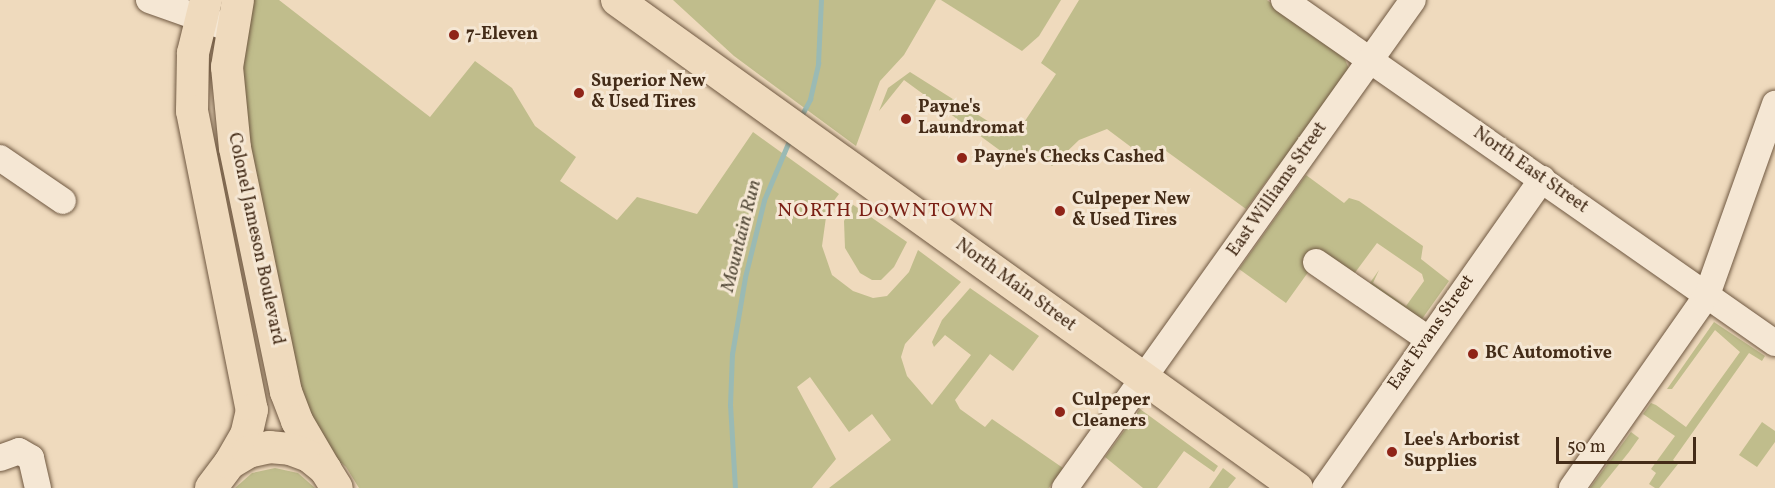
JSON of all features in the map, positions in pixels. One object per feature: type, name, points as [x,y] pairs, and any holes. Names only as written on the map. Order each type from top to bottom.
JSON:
[{"type":"main road","name":"North Main Street","points":[[617,0],[714,67],[1297,488]]},
{"type":"main road","points":[[648,0],[714,67]]},
{"type":"main road","name":"Colonel Jameson Boulevard","points":[[203,9],[193,53],[192,111],[252,410],[246,435],[215,481]]},
{"type":"main road","name":"Colonel Jameson Boulevard","points":[[234,15],[227,67],[230,123],[286,392],[297,422],[335,482]]},
{"type":"main road","points":[[215,481],[269,447],[299,452],[335,482]]},
{"type":"street","points":[[148,0],[234,15]]},
{"type":"street","name":"North East Street","points":[[1284,0],[1775,343]]},
{"type":"street","name":"East Williams Street","points":[[1065,488],[1413,0]]},
{"type":"street","points":[[1572,488],[1707,295],[1775,104]]},
{"type":"street","points":[[0,158],[63,201]]},
{"type":"street","name":"East Evans Street","points":[[1324,488],[1542,179]]},
{"type":"street","points":[[1316,262],[1428,339]]},
{"type":"street","points":[[0,458],[19,451],[31,458],[38,488]]},
{"type":"shaded area","points":[[249,0],[279,0],[430,117],[475,61],[512,88],[535,126],[576,157],[560,181],[617,220],[637,197],[697,214],[753,132],[839,194],[827,210],[822,246],[832,275],[853,291],[873,298],[887,296],[909,272],[918,250],[961,282],[905,344],[901,357],[907,376],[932,405],[971,355],[945,335],[934,347],[932,342],[942,320],[970,288],[1039,336],[1013,371],[990,354],[955,400],[960,409],[985,427],[992,419],[1063,468],[1049,488],[829,488],[891,440],[872,414],[849,432],[810,377],[797,387],[836,459],[812,488],[359,488],[346,467],[327,450],[300,401],[238,87]]},
{"type":"shaded area","points":[[673,0],[936,0],[904,55],[880,81],[856,146],[734,56]]},
{"type":"shaded area","points":[[941,0],[1061,0],[1039,36],[1022,51]]},
{"type":"shaded area","points":[[1079,0],[1267,0],[1344,57],[1349,69],[1280,170],[1276,168],[1246,209],[1162,148],[1151,162],[1107,129],[1079,140],[1052,166],[1031,150],[1018,152],[1013,160],[904,80],[879,111],[888,88],[910,72],[1002,130],[1019,130],[1056,74],[1041,63]]},
{"type":"shaded area","points":[[1306,175],[1344,203],[1349,198],[1359,201],[1423,246],[1421,259],[1449,281],[1422,319],[1367,287],[1379,270],[1373,283],[1406,306],[1424,281],[1422,274],[1377,243],[1351,278],[1319,257],[1286,303],[1239,269]]},
{"type":"shaded area","points":[[852,204],[907,242],[894,267],[881,280],[872,280],[860,273],[845,248],[844,221]]},
{"type":"shaded area","points":[[1714,322],[1765,356],[1762,361],[1749,353],[1673,460],[1678,464],[1659,488],[1655,488],[1649,484],[1656,473],[1651,469],[1675,436],[1643,414],[1651,403],[1686,427],[1740,352],[1715,330],[1672,389],[1667,389]]},
{"type":"shaded area","points":[[1140,409],[1218,466],[1214,472],[1184,451],[1157,488],[1143,488],[1105,457]]},
{"type":"shaded area","points":[[1762,422],[1775,431],[1775,442],[1757,467],[1739,455]]},
{"type":"shaded area","points":[[1631,432],[1639,438],[1629,452],[1600,488],[1590,488]]},
{"type":"shaded area","points":[[275,468],[298,473],[315,488],[235,488],[252,473]]},
{"type":"shaded area","points":[[1223,468],[1236,478],[1228,488],[1209,488]]},
{"type":"waterway","name":"Mountain Run","points":[[799,120],[810,99],[818,63],[821,0]]},
{"type":"waterway","name":"Mountain Run","points":[[735,488],[730,405],[732,354],[745,277],[764,200],[791,136]]},
{"type":"place","name":"7-Eleven","points":[[454,35]]},
{"type":"place","name":"Superior New & Used Tires","points":[[579,93]]},
{"type":"place","name":"Payne's Laundromat","points":[[906,119]]},
{"type":"place","name":"Payne's Checks Cashed","points":[[962,158]]},
{"type":"place","name":"Culpeper New & Used Tires","points":[[1060,211]]},
{"type":"place","name":"BC Automotive","points":[[1473,354]]},
{"type":"place","name":"Culpeper Cleaners","points":[[1060,412]]},
{"type":"place","name":"Lee's Arborist Supplies","points":[[1392,452]]},
{"type":"district","name":"NORTH DOWNTOWN","points":[[886,211]]}]
